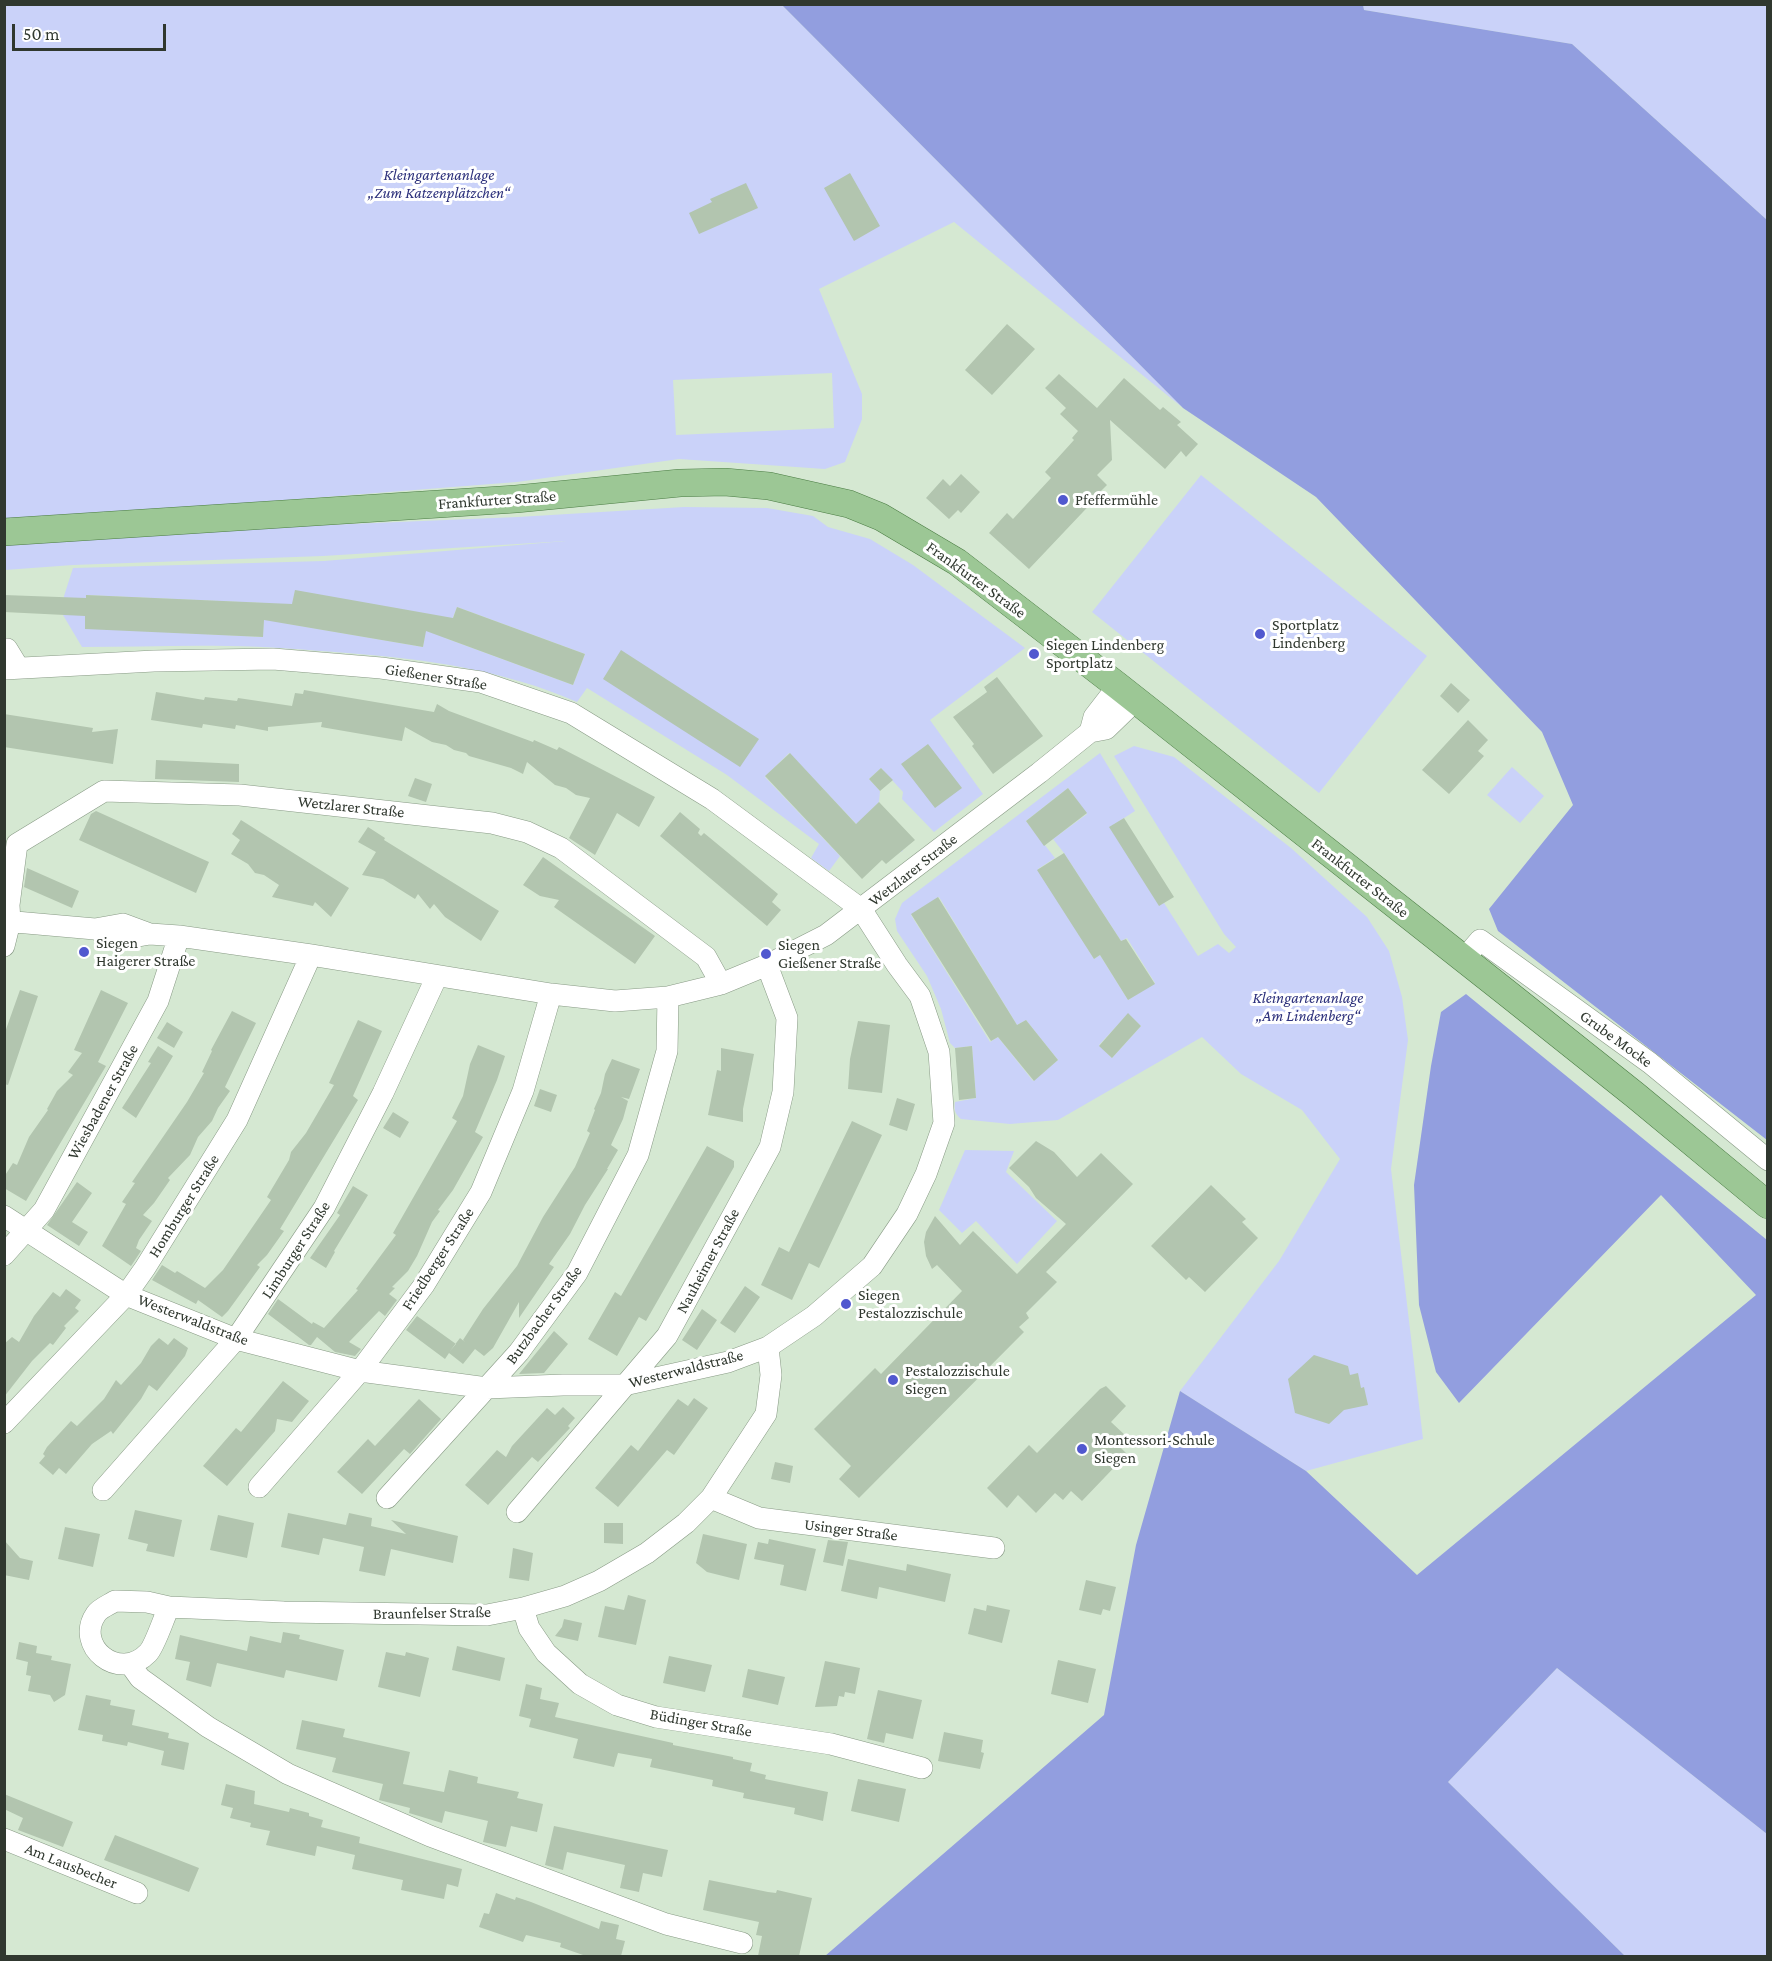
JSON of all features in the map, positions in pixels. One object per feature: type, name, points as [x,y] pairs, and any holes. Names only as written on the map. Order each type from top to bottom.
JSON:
[{"type":"main road","name":"Frankfurter Straße","points":[[4,532],[516,499],[680,483],[725,482],[769,486],[849,504],[881,517],[957,562],[1507,993],[1635,1095],[1767,1205]]},
{"type":"street","name":"Gießener Straße","points":[[4,649],[7,649],[11,668],[154,661],[273,659],[381,668],[480,682],[565,710],[651,760],[712,799],[861,909]]},
{"type":"street","name":"Wetzlarer Straße","points":[[721,984],[706,957],[561,848],[527,832],[492,823],[240,795],[104,791],[16,844],[7,921],[95,929],[121,939],[150,934],[180,936],[311,954],[551,994],[615,1001],[668,996],[721,984],[767,965],[826,935],[1090,732],[1094,717],[1127,693]]},
{"type":"street","name":"Westerwaldstraße","points":[[4,1216],[126,1294],[236,1339],[360,1371],[487,1388],[624,1385],[728,1362],[768,1347],[814,1316],[872,1266],[907,1214],[926,1174],[944,1124],[939,1052],[920,996],[861,909]]},
{"type":"street","points":[[4,946],[7,921]]},
{"type":"street","name":"Wiesbadener Straße","points":[[4,1255],[44,1210],[158,1001],[180,936]]},
{"type":"street","name":"Grube Mocke","points":[[1463,960],[1480,940],[1650,1063],[1767,1160]]},
{"type":"street","name":"Homburger Straße","points":[[4,1423],[126,1294],[145,1268],[237,1120],[311,954]]},
{"type":"street","name":"Nauheimer Straße","points":[[517,1512],[667,1336],[770,1147],[783,1092],[787,1018],[767,965]]},
{"type":"street","name":"Limburger Straße","points":[[103,1491],[236,1339],[324,1208],[383,1093],[437,976]]},
{"type":"street","name":"Friedberger Straße","points":[[259,1487],[360,1371],[424,1285],[481,1192],[523,1091],[551,994]]},
{"type":"street","name":"Butzbacher Straße","points":[[387,1498],[519,1352],[577,1273],[638,1155],[667,1050],[668,996]]},
{"type":"street","name":"Braunfelser Straße","points":[[742,1943],[666,1924],[430,1836],[288,1774],[208,1727],[140,1678],[130,1665],[117,1665],[97,1652],[90,1635],[97,1612],[115,1601],[284,1612],[487,1615],[565,1596],[599,1581],[646,1553],[686,1523],[711,1498],[766,1414],[771,1375],[768,1347]]},
{"type":"street","name":"Usinger Straße","points":[[711,1498],[759,1518],[994,1548]]},
{"type":"street","points":[[130,1665],[141,1660],[150,1651],[169,1606]]},
{"type":"street","name":"Büdinger Straße","points":[[523,1608],[529,1628],[546,1653],[580,1684],[617,1704],[656,1717],[831,1744],[922,1768]]},
{"type":"street","name":"Am Lausbecher","points":[[4,1839],[137,1893]]},
{"type":"green space","name":"Kleingartenanlage „Zum Katzenplätzchen“","points":[[4,5],[782,5],[1183,408],[954,222],[819,289],[862,394],[862,419],[845,462],[825,469],[679,459],[517,482],[5,522]],"holes":[[[832,373],[834,428],[676,435],[673,380]]]},
{"type":"green space","points":[[1363,5],[1767,5],[1767,220],[1572,44],[1364,10]]},
{"type":"green space","name":"Sportplatz Lindenberg","points":[[1201,475],[1427,656],[1319,793],[1092,612]]},
{"type":"green space","points":[[684,507],[767,508],[813,516],[828,527],[870,539],[913,565],[1025,648],[930,720],[983,794],[934,832],[902,799],[903,792],[881,768],[869,779],[880,791],[879,802],[867,814],[903,851],[900,852],[863,831],[789,753],[765,777],[840,856],[829,871],[811,858],[819,844],[727,775],[587,688],[577,702],[521,682],[464,668],[406,659],[288,648],[82,647],[63,615],[64,596],[73,568],[324,561],[566,541],[323,556],[73,565],[5,570],[5,539],[518,517]],"holes":[[[295,591],[428,614],[423,647],[289,624]],[[86,595],[264,603],[263,637],[85,628]],[[457,607],[585,654],[573,685],[445,638]]]},
{"type":"green space","name":"Kleingartenanlage „Am Lindenberg“","points":[[1134,746],[1174,757],[1291,848],[1367,917],[1389,951],[1402,997],[1408,1040],[1391,1169],[1423,1439],[1306,1471],[1180,1391],[1279,1261],[1340,1159],[1302,1110],[1241,1074],[1202,1037],[1058,1120],[1010,1124],[961,1119],[956,1114],[955,1102],[976,1098],[972,1046],[955,1048],[950,1043],[941,1009],[927,976],[897,931],[895,919],[902,903],[1100,753],[1135,811],[1110,827],[1159,905],[1164,903],[1198,956],[1218,944],[1229,953],[1236,947],[1224,934],[1114,756]],"holes":[[[1068,788],[1087,814],[1053,839],[1121,941],[1127,938],[1155,983],[1128,1000],[1100,955],[1094,959],[1038,869],[1055,858],[1026,821]],[[939,897],[1017,1025],[1026,1020],[1058,1060],[1033,1081],[998,1037],[990,1042],[911,915]],[[1128,1014],[1141,1026],[1112,1058],[1099,1045]]]},
{"type":"green space","points":[[1512,767],[1544,796],[1520,823],[1487,795]]},
{"type":"green space","points":[[965,1150],[1014,1151],[1006,1172],[1057,1221],[1017,1264],[976,1221],[962,1233],[939,1210]]},
{"type":"green space","points":[[1557,1668],[1767,1834],[1767,1956],[1625,1956],[1448,1782]]},
{"type":"shaded area","points":[[782,5],[1363,5],[1364,10],[1572,44],[1767,220],[1767,1140],[1498,931],[1489,909],[1573,805],[1542,732],[1316,497],[1183,408]]},
{"type":"shaded area","points":[[1466,994],[1767,1240],[1767,1834],[1557,1668],[1448,1782],[1625,1956],[825,1956],[1104,1715],[1136,1545],[1180,1391],[1306,1471],[1417,1575],[1756,1295],[1661,1195],[1459,1403],[1436,1372],[1419,1305],[1414,1185],[1441,1012]]},
{"type":"building","points":[[850,173],[880,226],[854,241],[824,188]]},
{"type":"building","points":[[746,183],[758,208],[699,234],[689,213],[712,202],[710,199]]},
{"type":"building","points":[[1007,324],[1035,349],[992,395],[965,370]]},
{"type":"building","points":[[1059,374],[1097,408],[1124,378],[1160,410],[1163,407],[1181,422],[1177,425],[1198,444],[1186,457],[1181,451],[1165,469],[1110,420],[1112,460],[1097,475],[1107,485],[1029,569],[989,533],[1007,513],[1013,519],[1051,478],[1045,472],[1074,440],[1072,438],[1078,431],[1060,414],[1066,408],[1045,388]]},
{"type":"building","points":[[961,474],[980,492],[961,513],[958,510],[949,519],[926,498],[943,479],[950,486]]},
{"type":"building","points":[[295,590],[453,618],[457,607],[585,654],[573,685],[426,631],[423,647],[264,620],[263,637],[85,629],[85,616],[4,612],[4,595],[86,598],[86,595],[292,604]]},
{"type":"building","points":[[621,650],[759,739],[740,767],[603,679]]},
{"type":"building","points":[[997,677],[1043,736],[993,774],[953,717],[987,692],[984,687]]},
{"type":"building","points":[[1451,683],[1470,700],[1458,713],[1440,696]]},
{"type":"building","points":[[304,690],[434,712],[437,704],[449,711],[533,742],[534,740],[557,750],[559,747],[655,797],[639,827],[617,813],[595,855],[569,838],[590,798],[576,795],[566,788],[555,785],[527,762],[523,774],[511,768],[469,756],[446,745],[432,742],[405,727],[402,741],[321,727],[322,722],[268,727],[268,731],[236,725],[235,729],[203,724],[202,728],[151,720],[156,692],[204,700],[205,697],[237,701],[238,698],[292,706],[295,693],[303,694]]},
{"type":"building","points":[[4,714],[93,728],[92,732],[118,729],[113,764],[4,747]]},
{"type":"building","points":[[1468,720],[1488,740],[1478,751],[1484,756],[1449,794],[1422,770]]},
{"type":"building","points":[[928,744],[962,788],[935,808],[901,764]]},
{"type":"building","points":[[790,753],[856,824],[879,802],[915,840],[886,864],[882,860],[862,879],[765,776]]},
{"type":"building","points":[[156,760],[239,764],[239,782],[155,779]]},
{"type":"building","points":[[881,768],[893,780],[880,791],[869,779]]},
{"type":"building","points":[[415,778],[432,784],[426,802],[408,796]]},
{"type":"building","points":[[1068,788],[1087,813],[1044,846],[1026,821]]},
{"type":"building","points":[[96,811],[209,862],[196,893],[79,840],[91,814]]},
{"type":"building","points":[[680,812],[700,829],[698,833],[701,836],[704,833],[778,894],[772,902],[781,910],[767,926],[660,836]]},
{"type":"building","points":[[1124,818],[1174,897],[1159,906],[1109,827]]},
{"type":"building","points":[[241,820],[349,888],[331,917],[315,902],[313,906],[272,897],[279,885],[264,875],[255,873],[248,864],[231,854],[240,840],[232,834]]},
{"type":"building","points":[[368,827],[385,838],[384,840],[499,911],[481,941],[445,917],[434,904],[430,909],[418,894],[415,899],[383,879],[362,875],[376,852],[358,842]]},
{"type":"building","points":[[1064,853],[1121,941],[1126,939],[1155,984],[1128,1000],[1100,955],[1094,959],[1037,870]]},
{"type":"building","points":[[543,857],[655,936],[635,964],[554,907],[559,900],[540,896],[523,885]]},
{"type":"building","points":[[27,868],[79,891],[72,908],[24,887]]},
{"type":"building","points":[[938,897],[1017,1025],[1026,1020],[1058,1060],[1034,1081],[998,1037],[991,1041],[911,914]]},
{"type":"building","points":[[20,990],[38,996],[8,1085],[4,1084],[4,1035]]},
{"type":"building","points":[[101,990],[128,1003],[98,1062],[106,1066],[26,1201],[4,1188],[4,1177],[13,1163],[17,1165],[29,1137],[48,1110],[57,1091],[73,1075],[68,1072],[82,1053],[74,1050]]},
{"type":"building","points":[[232,1011],[256,1023],[225,1087],[230,1091],[212,1121],[198,1137],[190,1155],[168,1178],[170,1180],[143,1215],[152,1221],[139,1240],[136,1248],[141,1251],[131,1266],[102,1246],[126,1204],[122,1202],[135,1183],[132,1182],[204,1073],[202,1072],[211,1050]]},
{"type":"building","points":[[1128,1013],[1141,1026],[1112,1058],[1099,1046]]},
{"type":"building","points":[[358,1020],[382,1031],[353,1096],[358,1100],[280,1229],[284,1231],[257,1265],[260,1267],[228,1311],[222,1317],[198,1300],[196,1304],[152,1280],[162,1265],[205,1288],[223,1270],[271,1200],[267,1197],[289,1160],[291,1152],[306,1133],[334,1085],[329,1083]]},
{"type":"building","points":[[858,1021],[890,1025],[882,1093],[848,1089],[850,1059]]},
{"type":"building","points":[[167,1022],[183,1032],[174,1048],[157,1038]]},
{"type":"building","points":[[478,1045],[505,1056],[475,1132],[483,1137],[453,1190],[438,1210],[440,1211],[432,1222],[408,1271],[392,1287],[395,1288],[389,1294],[397,1300],[385,1316],[379,1311],[349,1342],[361,1349],[355,1356],[335,1352],[317,1337],[309,1345],[268,1314],[278,1299],[312,1324],[313,1322],[324,1328],[358,1290],[356,1289],[396,1235],[393,1233],[457,1121],[452,1118],[463,1096],[470,1064]]},
{"type":"building","points":[[158,1046],[173,1056],[136,1118],[122,1108],[151,1063],[148,1062]]},
{"type":"building","points":[[972,1046],[976,1098],[959,1100],[955,1048]]},
{"type":"building","points":[[721,1048],[754,1054],[743,1109],[743,1122],[708,1115],[717,1070],[721,1071]]},
{"type":"building","points":[[612,1059],[640,1069],[629,1099],[621,1097],[628,1101],[623,1119],[611,1145],[618,1150],[608,1169],[570,1234],[549,1264],[554,1267],[519,1318],[519,1302],[493,1348],[484,1356],[475,1349],[463,1364],[449,1353],[445,1359],[406,1330],[417,1316],[456,1344],[460,1338],[465,1342],[463,1340],[483,1309],[517,1266],[543,1217],[575,1167],[590,1133],[587,1131]]},
{"type":"building","points":[[540,1089],[557,1095],[551,1112],[534,1106]]},
{"type":"building","points":[[897,1098],[915,1104],[907,1131],[889,1125]]},
{"type":"building","points":[[393,1112],[409,1122],[400,1138],[383,1128]]},
{"type":"building","points":[[852,1121],[882,1135],[819,1268],[809,1263],[792,1300],[761,1285],[779,1247],[789,1252]]},
{"type":"building","points":[[1036,1141],[1054,1152],[1077,1177],[1101,1153],[1133,1184],[1046,1272],[1057,1282],[1026,1313],[1029,1318],[1019,1327],[1024,1332],[859,1498],[839,1479],[851,1466],[814,1429],[875,1368],[881,1374],[962,1291],[937,1265],[932,1269],[926,1256],[924,1242],[926,1232],[935,1216],[960,1245],[973,1231],[1017,1274],[1066,1224],[1036,1198],[1029,1187],[1009,1168]]},
{"type":"building","points":[[707,1146],[734,1161],[734,1167],[646,1321],[639,1317],[617,1356],[588,1339],[615,1292],[621,1296]]},
{"type":"building","points":[[77,1182],[92,1193],[72,1222],[88,1232],[79,1246],[47,1225]]},
{"type":"building","points":[[1211,1185],[1246,1219],[1242,1222],[1258,1238],[1205,1292],[1189,1277],[1186,1280],[1151,1246]]},
{"type":"building","points":[[353,1186],[368,1195],[326,1268],[310,1258],[340,1215],[337,1213]]},
{"type":"building","points":[[745,1286],[760,1297],[735,1333],[720,1323]]},
{"type":"building","points":[[66,1289],[81,1300],[75,1308],[79,1311],[64,1326],[66,1328],[53,1345],[50,1343],[32,1361],[4,1397],[4,1344],[12,1337],[19,1342],[34,1316],[53,1292],[60,1297]]},
{"type":"building","points":[[702,1309],[717,1320],[697,1350],[682,1340]]},
{"type":"building","points":[[554,1331],[568,1344],[544,1373],[519,1374]]},
{"type":"building","points":[[159,1338],[168,1345],[174,1338],[188,1348],[185,1356],[157,1391],[149,1385],[141,1399],[113,1434],[111,1431],[92,1444],[66,1474],[59,1468],[53,1475],[39,1463],[45,1456],[43,1454],[47,1447],[71,1421],[77,1426],[104,1399],[116,1380],[121,1385]]},
{"type":"building","points":[[1314,1355],[1348,1366],[1350,1375],[1358,1373],[1368,1405],[1344,1410],[1329,1424],[1295,1413],[1288,1379]]},
{"type":"building","points":[[283,1381],[309,1401],[292,1422],[277,1419],[275,1431],[227,1486],[203,1466],[236,1428],[241,1432]]},
{"type":"building","name":"Montessori-Schule Siegen","points":[[1106,1386],[1126,1406],[1111,1422],[1126,1436],[1118,1445],[1127,1454],[1082,1501],[1071,1491],[1063,1500],[1055,1493],[1036,1513],[1018,1495],[1007,1508],[987,1488],[1029,1445],[1037,1453],[1100,1389]]},
{"type":"building","points":[[694,1398],[708,1408],[674,1455],[667,1450],[618,1507],[595,1488],[631,1445],[638,1451],[678,1399],[688,1406]]},
{"type":"building","points":[[419,1399],[441,1419],[410,1454],[404,1449],[362,1494],[337,1472],[368,1439],[375,1446]]},
{"type":"building","points":[[563,1407],[575,1418],[568,1426],[570,1428],[538,1462],[532,1457],[488,1505],[465,1485],[497,1450],[506,1457],[512,1446],[547,1408],[555,1415]]},
{"type":"building","points":[[775,1462],[793,1466],[790,1483],[771,1479]]},
{"type":"building","points":[[135,1510],[182,1520],[174,1557],[146,1551],[148,1544],[128,1539]]},
{"type":"building","points":[[288,1513],[346,1525],[349,1513],[372,1518],[371,1526],[406,1534],[391,1520],[458,1536],[453,1563],[391,1549],[385,1576],[359,1571],[364,1547],[323,1538],[319,1555],[281,1547]]},
{"type":"building","points":[[218,1515],[254,1523],[247,1558],[210,1550]]},
{"type":"building","points":[[604,1523],[623,1523],[623,1544],[604,1543]]},
{"type":"building","points":[[65,1527],[100,1534],[93,1567],[58,1559]]},
{"type":"building","points":[[703,1534],[747,1544],[739,1580],[707,1572],[696,1563]]},
{"type":"building","points":[[769,1539],[816,1549],[806,1591],[780,1585],[784,1565],[754,1559],[758,1542],[768,1544]]},
{"type":"building","points":[[4,1540],[20,1558],[33,1561],[29,1580],[4,1575]]},
{"type":"building","points":[[828,1540],[848,1542],[843,1566],[823,1562]]},
{"type":"building","points":[[513,1548],[533,1553],[529,1581],[509,1578]]},
{"type":"building","points":[[848,1559],[906,1571],[907,1564],[951,1574],[945,1602],[879,1587],[877,1599],[841,1591]]},
{"type":"building","points":[[1086,1580],[1116,1587],[1110,1611],[1103,1609],[1101,1615],[1079,1610]]},
{"type":"building","points":[[628,1595],[646,1600],[636,1645],[598,1637],[605,1606],[624,1610]]},
{"type":"building","points":[[987,1605],[1010,1610],[1002,1643],[968,1634],[974,1608],[986,1611]]},
{"type":"building","points":[[564,1619],[582,1623],[578,1641],[555,1636],[562,1627]]},
{"type":"building","points":[[283,1632],[300,1635],[299,1639],[344,1650],[337,1681],[286,1670],[284,1678],[217,1663],[211,1687],[186,1680],[190,1662],[175,1659],[180,1635],[247,1651],[250,1636],[281,1643]]},
{"type":"building","points":[[19,1642],[37,1646],[36,1653],[52,1656],[51,1660],[71,1664],[65,1695],[54,1702],[50,1695],[28,1691],[31,1676],[26,1675],[28,1662],[16,1659]]},
{"type":"building","points":[[457,1646],[505,1658],[500,1681],[452,1670]]},
{"type":"building","points":[[386,1652],[405,1656],[406,1652],[429,1658],[420,1697],[378,1687]]},
{"type":"building","points":[[669,1656],[712,1665],[705,1692],[663,1683]]},
{"type":"building","points":[[1058,1660],[1096,1669],[1088,1703],[1051,1694]]},
{"type":"building","points":[[825,1661],[860,1668],[855,1694],[845,1692],[844,1697],[839,1696],[837,1706],[815,1707]]},
{"type":"building","points":[[748,1669],[785,1677],[778,1705],[742,1697]]},
{"type":"building","points":[[526,1684],[542,1688],[540,1699],[559,1703],[555,1717],[733,1757],[733,1759],[752,1763],[750,1771],[766,1775],[765,1779],[828,1792],[823,1821],[794,1814],[795,1808],[743,1798],[744,1793],[712,1786],[713,1780],[650,1767],[652,1759],[618,1753],[614,1767],[573,1758],[578,1739],[529,1727],[531,1719],[519,1716]]},
{"type":"building","points":[[878,1690],[922,1700],[913,1739],[886,1733],[884,1743],[867,1739]]},
{"type":"building","points":[[86,1695],[111,1700],[110,1705],[135,1710],[132,1725],[169,1733],[168,1738],[189,1743],[184,1770],[161,1765],[164,1751],[128,1742],[127,1746],[102,1741],[103,1735],[78,1730]]},
{"type":"building","points":[[302,1720],[345,1729],[343,1737],[410,1752],[403,1784],[444,1792],[449,1770],[478,1777],[477,1783],[519,1792],[517,1798],[543,1804],[537,1832],[511,1826],[506,1847],[483,1842],[488,1821],[445,1811],[442,1823],[409,1813],[410,1808],[379,1800],[383,1784],[332,1772],[336,1758],[296,1749]]},
{"type":"building","points":[[944,1732],[983,1740],[981,1752],[984,1753],[980,1769],[938,1761]]},
{"type":"building","points":[[858,1779],[906,1789],[899,1822],[851,1811]]},
{"type":"building","points":[[226,1784],[255,1791],[254,1804],[289,1812],[290,1808],[309,1813],[309,1816],[323,1820],[321,1827],[360,1837],[359,1843],[462,1869],[458,1887],[447,1884],[444,1899],[401,1890],[403,1880],[352,1869],[355,1855],[317,1846],[315,1856],[266,1845],[270,1831],[250,1827],[251,1823],[230,1818],[233,1808],[221,1805]]},
{"type":"building","points":[[4,1794],[73,1822],[63,1847],[18,1830],[23,1818],[4,1809]]},
{"type":"building","points":[[554,1826],[668,1850],[662,1877],[643,1873],[639,1892],[620,1888],[625,1865],[567,1852],[563,1870],[545,1865]]},
{"type":"building","points":[[115,1835],[199,1868],[189,1892],[104,1860]]},
{"type":"building","points":[[709,1880],[768,1892],[776,1893],[777,1890],[812,1898],[799,1956],[758,1956],[762,1936],[756,1935],[759,1922],[703,1910]]},
{"type":"building","points":[[496,1893],[515,1900],[516,1897],[531,1902],[599,1929],[601,1921],[619,1925],[616,1939],[625,1941],[621,1956],[586,1956],[560,1947],[561,1943],[526,1935],[523,1942],[479,1927],[484,1913],[489,1914]]},
{"type":"place","name":"Pfeffermühle","points":[[1063,500]]},
{"type":"place","name":"Sportplatz Lindenberg","points":[[1260,634]]},
{"type":"place","name":"Siegen Lindenberg Sportplatz","points":[[1034,654]]},
{"type":"place","name":"Siegen Haigerer Straße","points":[[84,952]]},
{"type":"place","name":"Siegen Gießener Straße","points":[[766,954]]},
{"type":"place","name":"Siegen Pestalozzischule","points":[[846,1304]]},
{"type":"place","name":"Pestalozzischule Siegen","points":[[893,1380]]},
{"type":"place","name":"Montessori-Schule Siegen","points":[[1082,1449]]}]
